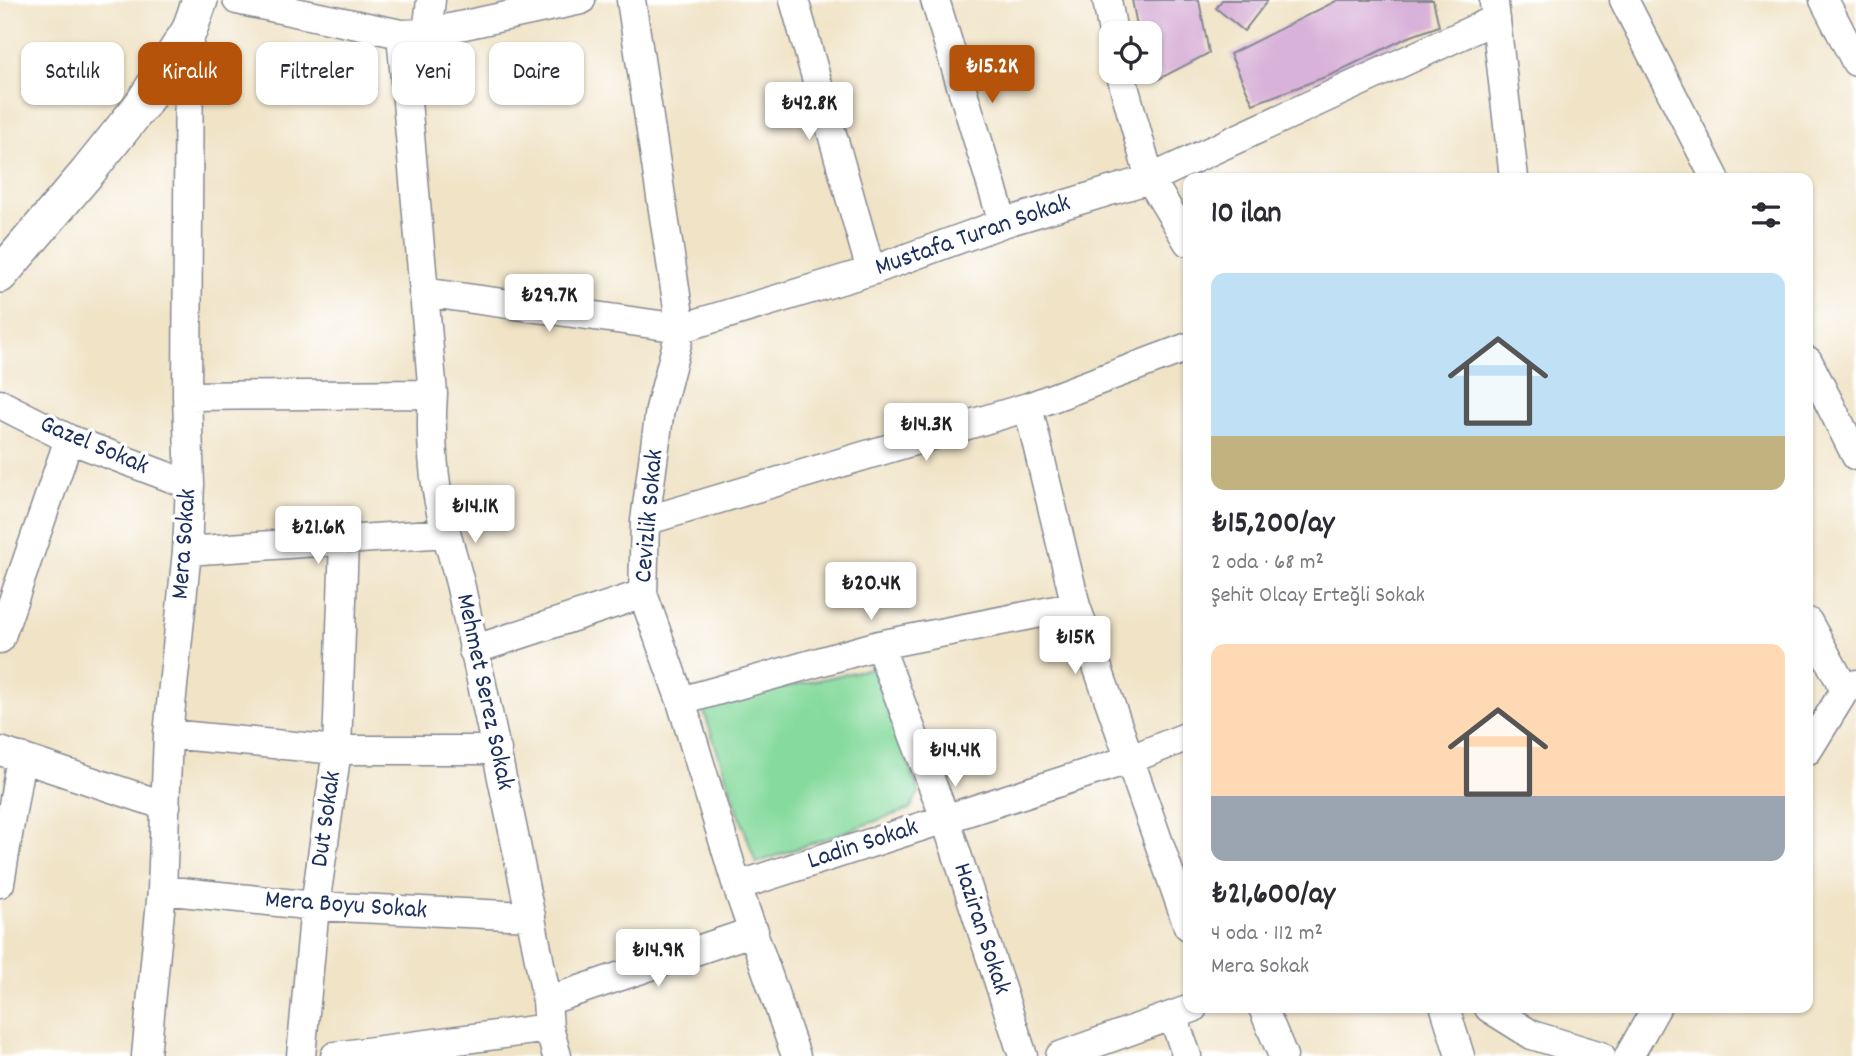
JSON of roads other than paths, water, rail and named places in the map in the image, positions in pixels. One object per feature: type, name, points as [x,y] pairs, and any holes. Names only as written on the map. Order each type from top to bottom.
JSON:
[{"type":"street","points":[[237,0],[414,34],[581,0]]},
{"type":"street","name":"Mehmet Serez Sokak","points":[[431,0],[414,34],[423,292],[433,394],[430,428],[442,517],[463,595],[497,750],[557,1056]]},
{"type":"street","name":"Cevizlik Sokak","points":[[631,0],[681,328],[660,409],[645,521],[643,594],[681,701],[737,886],[796,1056]]},
{"type":"street","points":[[794,0],[871,271]]},
{"type":"street","points":[[935,0],[1003,223]]},
{"type":"street","points":[[1107,0],[1111,21]]},
{"type":"street","points":[[1624,0],[1712,173]]},
{"type":"street","points":[[1824,0],[1856,62]]},
{"type":"street","points":[[1495,9],[1513,173]]},
{"type":"street","name":"Mustafa Turan Sokak","points":[[423,292],[681,328],[871,271],[1003,223],[1150,179],[1495,9]]},
{"type":"street","points":[[0,275],[88,173],[143,103],[194,16]]},
{"type":"street","name":"Mera Sokak","points":[[146,1056],[162,890],[168,734],[187,551],[190,485],[187,396],[194,16]]},
{"type":"street","points":[[1123,84],[1150,179],[1183,234]]},
{"type":"street","points":[[645,521],[1028,407],[1183,349]]},
{"type":"street","points":[[1813,371],[1856,456]]},
{"type":"street","points":[[187,396],[433,394]]},
{"type":"street","name":"Gazel Sokak","points":[[0,404],[69,439],[190,485]]},
{"type":"street","points":[[1028,407],[1076,606],[1183,911]]},
{"type":"street","points":[[0,639],[11,572],[69,439]]},
{"type":"street","points":[[187,551],[446,533]]},
{"type":"street","name":"Dut Sokak","points":[[301,1056],[315,906],[337,750],[344,540]]},
{"type":"street","points":[[473,650],[643,594]]},
{"type":"street","points":[[681,701],[880,645],[1076,606]]},
{"type":"street","points":[[1813,630],[1851,687],[1813,743]]},
{"type":"street","name":"Haziran Sokak","points":[[880,645],[945,818],[1023,1056]]},
{"type":"street","points":[[168,734],[337,750],[497,750]]},
{"type":"street","name":"Ladin Sokak","points":[[737,886],[1131,760],[1183,738]]},
{"type":"street","points":[[0,883],[11,754],[166,806]]},
{"type":"street","name":"Mera Boyu Sokak","points":[[162,890],[315,906],[531,916]]},
{"type":"street","points":[[335,1056],[548,1015],[754,931]]},
{"type":"street","points":[[1060,1056],[1183,1012]]},
{"type":"street","points":[[1183,1013],[1187,1056]]},
{"type":"street","points":[[1265,1013],[1283,1056]]},
{"type":"street","points":[[1447,1013],[1460,1056]]},
{"type":"street","points":[[1497,1013],[1532,1035],[1601,1056]]},
{"type":"street","points":[[1629,1056],[1653,1013]]}]
